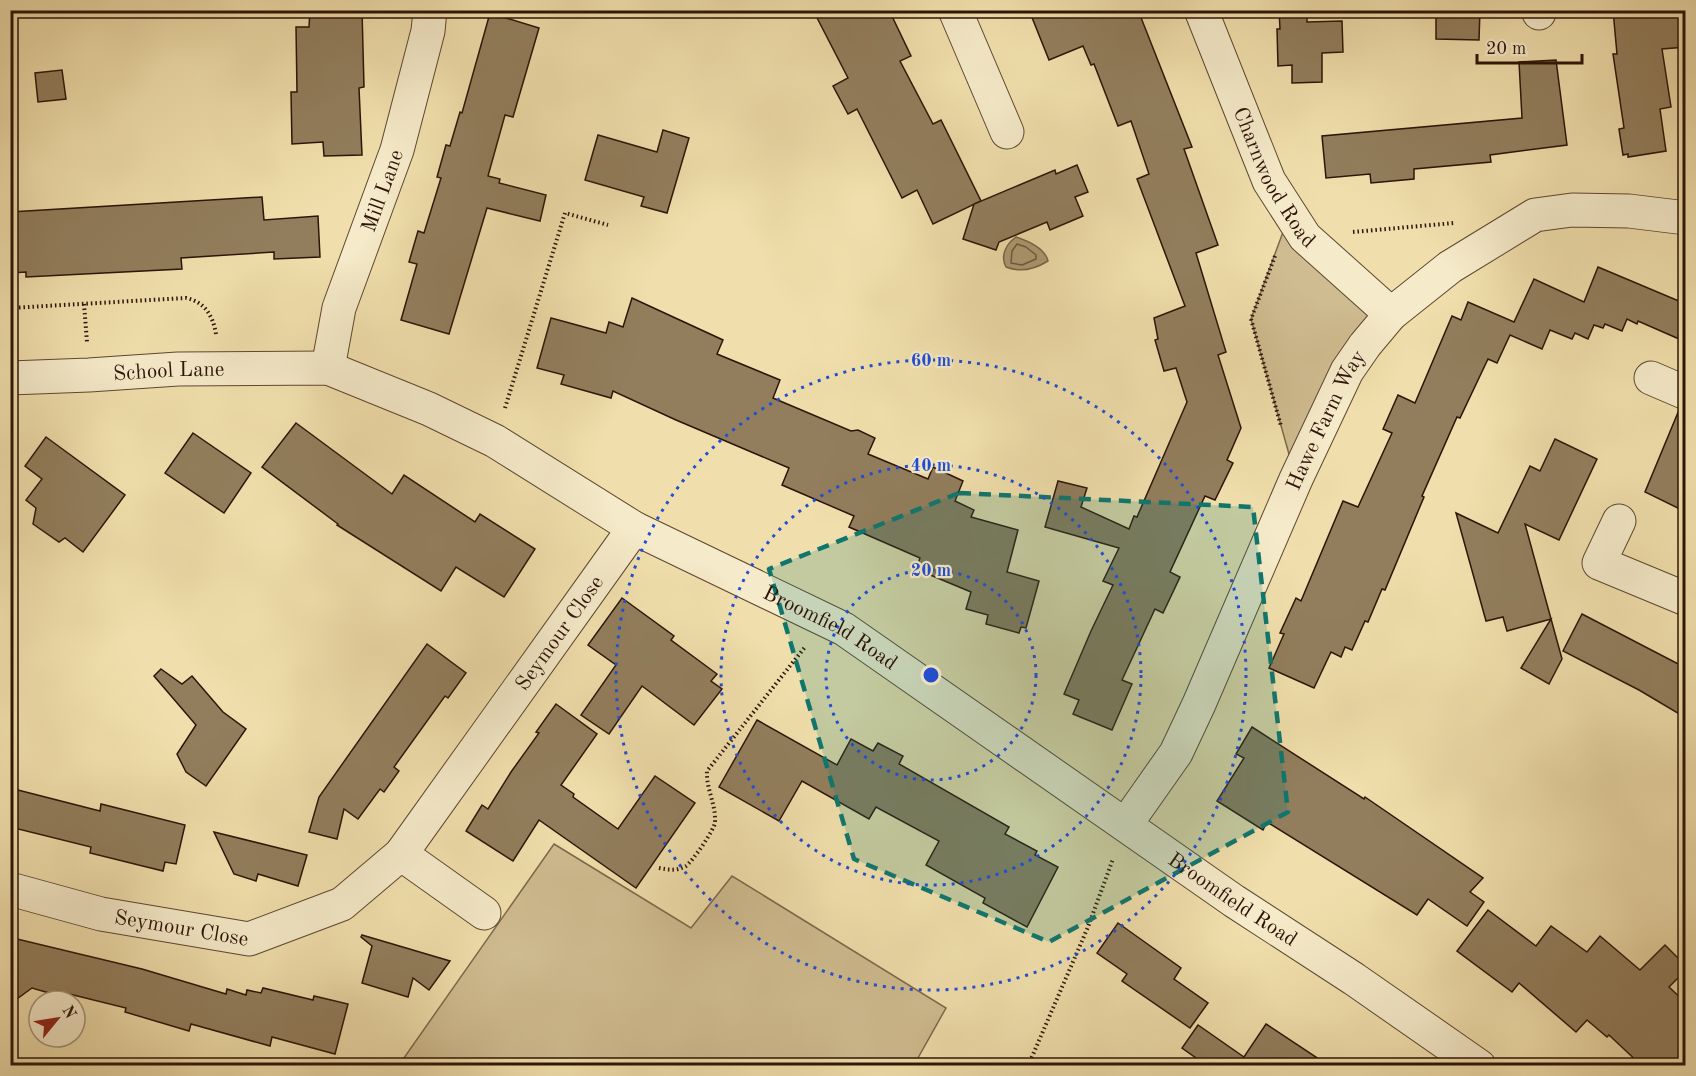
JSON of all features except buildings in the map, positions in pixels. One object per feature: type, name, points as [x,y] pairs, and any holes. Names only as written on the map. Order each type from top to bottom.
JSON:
[{"type":"street","name":"Mill Lane","points":[[328,368],[339,308],[397,150],[428,32],[430,10]]},
{"type":"street","points":[[955,10],[1007,132]]},
{"type":"street","name":"Charnwood Road","points":[[1201,10],[1269,181],[1297,225],[1391,314]]},
{"type":"street","name":"Hawe Farm Way","points":[[1126,824],[1176,753],[1296,479],[1347,371],[1391,314],[1450,267],[1535,215],[1572,210],[1629,211],[1685,216]]},
{"type":"street","name":"School Lane","points":[[10,378],[178,369],[328,368]]},
{"type":"street","name":"Broomfield Road","points":[[328,368],[429,409],[495,441],[634,528],[844,629],[1234,901],[1354,979],[1479,1065]]},
{"type":"street","points":[[1651,378],[1686,393]]},
{"type":"street","points":[[1619,521],[1599,563],[1686,599]]},
{"type":"street","name":"Seymour Close","points":[[10,889],[101,914],[249,939],[342,904],[401,854],[634,528]]},
{"type":"street","points":[[401,854],[484,913]]},
{"type":"path","points":[[495,441],[565,213],[608,225]]},
{"type":"path","points":[[1296,479],[1251,319],[1297,225],[1455,223]]},
{"type":"path","points":[[10,308],[186,298],[196,300],[211,315],[215,324],[221,370]]},
{"type":"path","points":[[659,868],[672,871],[687,865],[715,825],[714,805],[709,791],[707,771],[826,620]]},
{"type":"path","points":[[1028,1065],[1088,927],[1126,824]]},
{"type":"highlighted area","points":[[959,493],[1253,507],[1288,812],[1049,942],[854,859],[769,569]]},
{"type":"shaded area","points":[[1290,213],[1391,314],[1296,479],[1251,319]]},
{"type":"shaded area","points":[[554,844],[691,928],[732,876],[946,1008],[914,1065],[399,1065]]},
{"type":"water","points":[[1016,237],[1040,249],[1048,261],[1028,269],[1017,270],[1006,267],[1005,250]]}]
